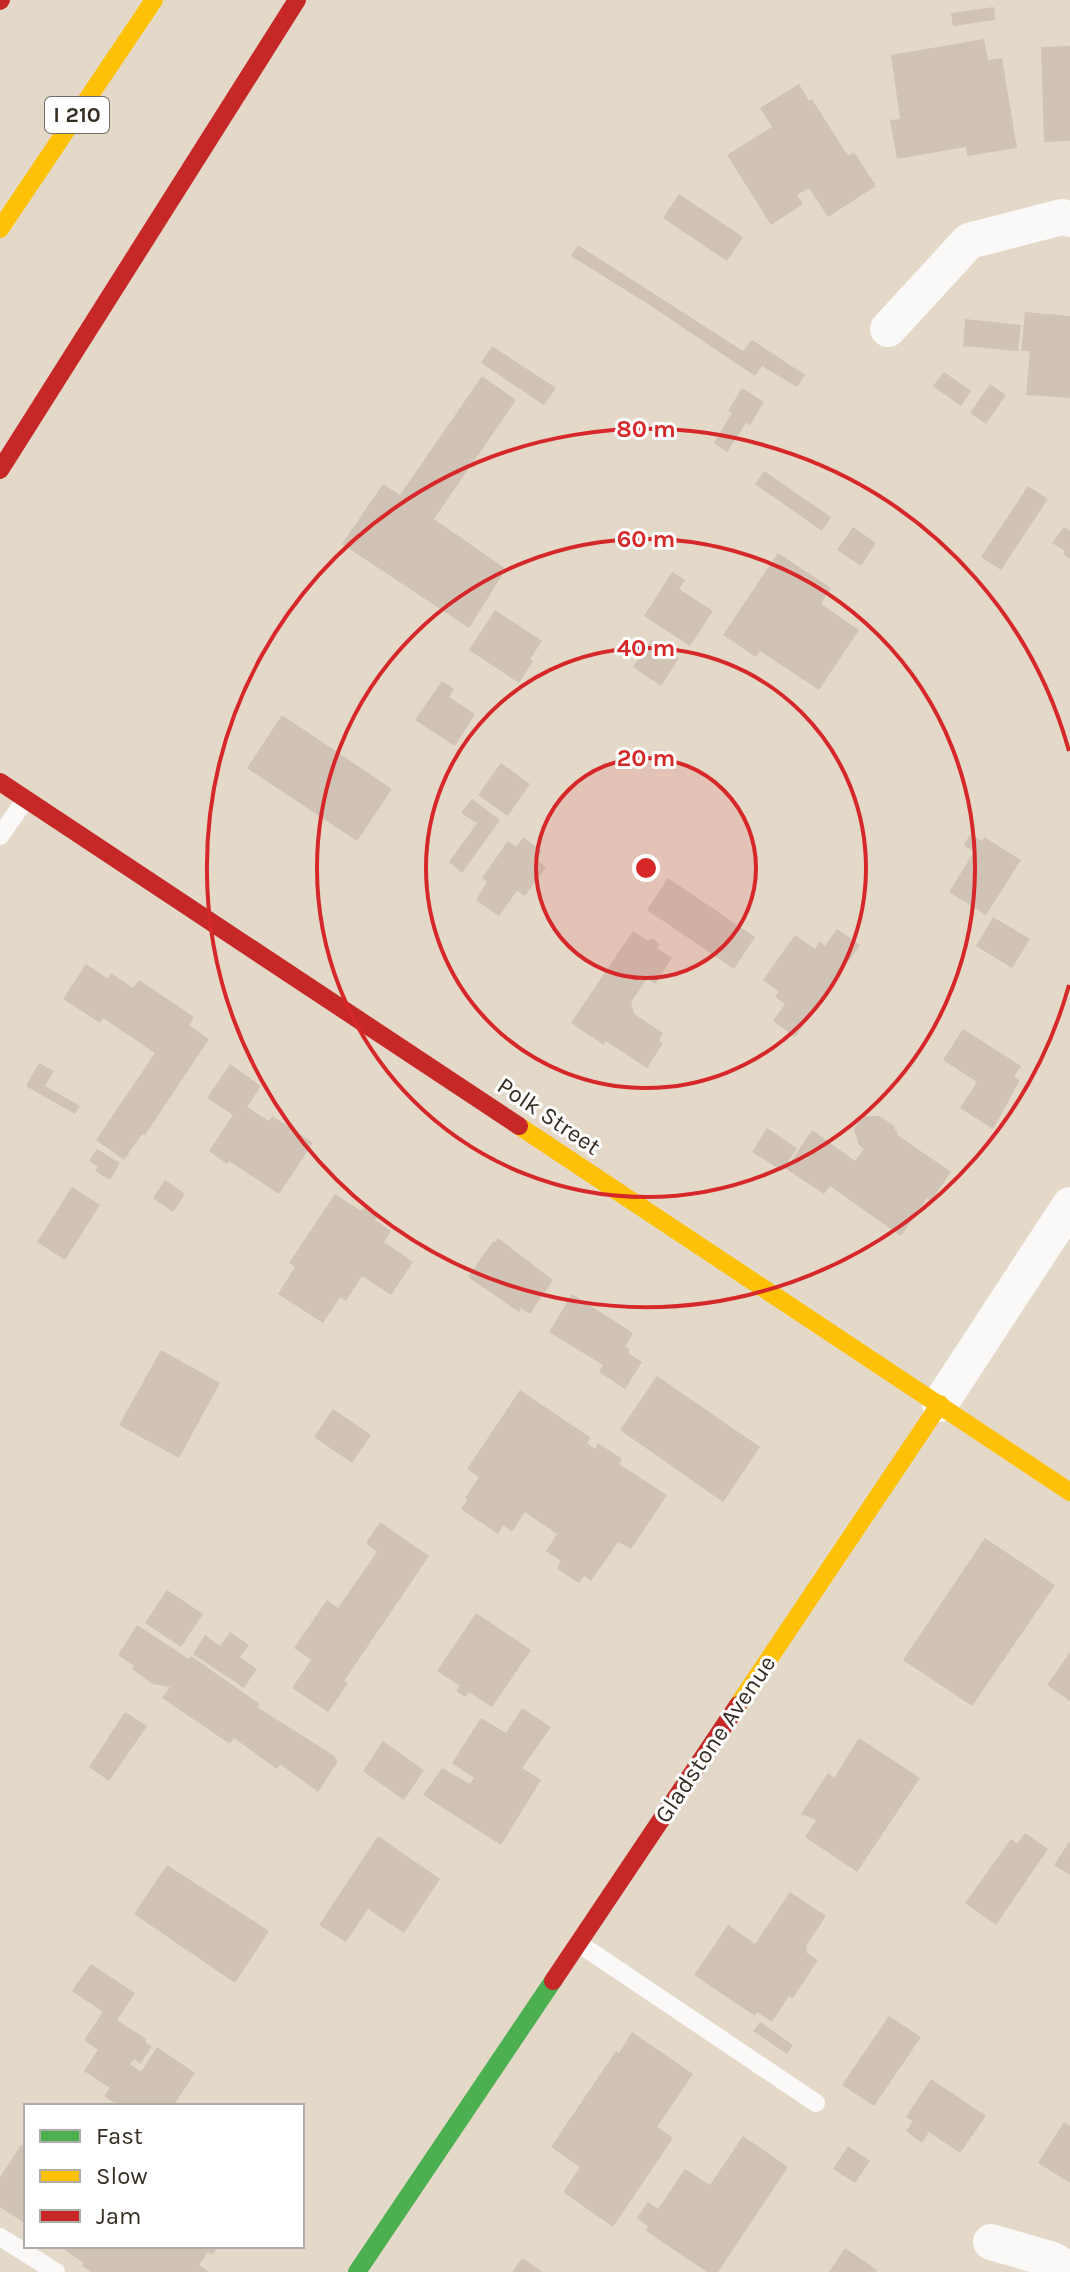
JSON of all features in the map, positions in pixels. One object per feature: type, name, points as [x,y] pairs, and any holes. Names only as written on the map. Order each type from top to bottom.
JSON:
[{"type":"main road","name":"I 210","points":[[0,229],[154,0]]},
{"type":"main road","points":[[0,470],[297,0]]},
{"type":"main road","name":"Polk Street","points":[[0,782],[1070,1492]]},
{"type":"main road","name":"Gladstone Avenue","points":[[357,2272],[940,1404]]},
{"type":"street","points":[[888,329],[969,241],[1062,217],[1070,219]]},
{"type":"street","name":"Gladstone Avenue","points":[[940,1404],[1070,1205]]},
{"type":"street","points":[[991,2242],[1053,2260],[1070,2271]]},
{"type":"lane","points":[[0,836],[26,799]]},
{"type":"lane","points":[[578,1943],[816,2103]]},
{"type":"lane","points":[[0,2237],[56,2272]]},
{"type":"building","points":[[994,7],[995,20],[953,26],[951,13]]},
{"type":"building","points":[[984,39],[988,60],[1002,58],[1017,148],[967,156],[966,147],[897,159],[890,120],[900,119],[891,55]]},
{"type":"building","points":[[1070,46],[1070,141],[1044,142],[1041,47]]},
{"type":"building","points":[[799,84],[848,156],[854,152],[876,186],[828,217],[809,188],[797,195],[803,204],[771,225],[727,155],[772,127],[760,108]]},
{"type":"building","points":[[679,194],[743,237],[727,261],[663,218]]},
{"type":"building","points":[[578,245],[743,351],[752,340],[805,375],[797,387],[762,366],[755,376],[571,256]]},
{"type":"building","points":[[1025,312],[1070,316],[1070,398],[1026,395],[1030,351],[1021,351]]},
{"type":"building","points":[[965,319],[1021,325],[1018,351],[963,346]]},
{"type":"building","points":[[492,346],[556,388],[544,405],[481,363]]},
{"type":"building","points":[[944,372],[971,391],[961,406],[933,386]]},
{"type":"building","points":[[482,376],[516,400],[434,519],[506,569],[469,628],[342,544],[383,484],[400,495]]},
{"type":"building","points":[[990,384],[1006,395],[986,424],[970,413]]},
{"type":"building","points":[[742,388],[764,402],[750,425],[746,423],[727,452],[714,443],[732,413],[728,411]]},
{"type":"building","points":[[764,471],[831,517],[822,531],[755,484]]},
{"type":"building","points":[[1028,486],[1048,499],[1001,570],[981,557]]},
{"type":"building","points":[[853,527],[876,543],[861,566],[837,550]]},
{"type":"building","points":[[1064,527],[1070,531],[1070,559],[1063,554],[1065,551],[1052,543]]},
{"type":"building","points":[[778,553],[831,588],[821,604],[859,630],[819,690],[760,651],[756,657],[723,635]]},
{"type":"building","points":[[672,572],[685,580],[679,589],[713,611],[690,646],[644,616]]},
{"type":"building","points":[[495,610],[542,641],[519,683],[469,650]]},
{"type":"building","points":[[652,639],[679,658],[661,686],[633,667]]},
{"type":"building","points":[[442,681],[454,689],[449,697],[475,714],[455,746],[415,720]]},
{"type":"building","points":[[282,715],[392,789],[357,841],[247,768]]},
{"type":"building","points":[[501,763],[530,784],[508,816],[478,795]]},
{"type":"building","points":[[472,799],[500,820],[462,873],[449,862],[477,823],[461,813]]},
{"type":"building","points":[[970,834],[982,841],[984,837],[1021,860],[986,915],[949,892],[974,852],[964,845]]},
{"type":"building","points":[[523,837],[542,851],[536,860],[546,867],[525,896],[517,891],[499,916],[476,900],[487,882],[482,878],[508,841],[516,847]]},
{"type":"building","points":[[668,878],[755,937],[734,969],[647,910]]},
{"type":"building","points":[[993,917],[1030,939],[1012,968],[976,946]]},
{"type":"building","points":[[837,929],[860,945],[795,1037],[773,1021],[785,1004],[775,997],[779,992],[763,980],[795,935],[815,949],[820,941],[825,946]]},
{"type":"building","points":[[633,931],[648,941],[651,938],[660,944],[657,948],[672,958],[655,984],[647,979],[631,1002],[634,1014],[663,1033],[659,1041],[663,1043],[647,1068],[571,1023]]},
{"type":"building","points":[[86,964],[108,979],[111,973],[133,988],[139,980],[194,1017],[189,1025],[209,1039],[145,1135],[142,1134],[124,1160],[96,1140],[155,1053],[103,1018],[100,1023],[63,999]]},
{"type":"building","points":[[963,1029],[1021,1066],[1014,1077],[1020,1080],[993,1129],[960,1108],[977,1082],[943,1060]]},
{"type":"building","points":[[39,1063],[54,1071],[45,1086],[80,1106],[75,1114],[26,1086]]},
{"type":"building","points":[[230,1064],[261,1086],[247,1107],[269,1121],[272,1116],[313,1143],[279,1194],[209,1151],[233,1115],[207,1098]]},
{"type":"building","points":[[863,1116],[879,1116],[895,1126],[896,1134],[951,1172],[931,1201],[927,1198],[901,1236],[830,1186],[824,1194],[786,1169],[812,1130],[855,1161],[864,1149],[859,1145],[854,1129]]},
{"type":"building","points":[[767,1128],[797,1148],[782,1171],[752,1152]]},
{"type":"building","points":[[97,1149],[120,1163],[110,1180],[95,1171],[98,1167],[89,1161]]},
{"type":"building","points":[[165,1180],[185,1194],[173,1212],[153,1198]]},
{"type":"building","points":[[72,1187],[100,1205],[65,1260],[37,1242]]},
{"type":"building","points":[[335,1194],[361,1211],[364,1207],[377,1217],[375,1220],[391,1231],[384,1242],[413,1262],[391,1295],[362,1276],[346,1301],[340,1297],[323,1323],[278,1294],[295,1267],[289,1263]]},
{"type":"building","points":[[498,1238],[553,1280],[530,1314],[521,1308],[519,1312],[468,1277]]},
{"type":"building","points":[[572,1294],[633,1333],[625,1347],[630,1349],[628,1353],[642,1362],[625,1389],[599,1372],[603,1365],[549,1332]]},
{"type":"building","points":[[161,1350],[220,1383],[179,1458],[119,1425]]},
{"type":"building","points":[[657,1376],[760,1447],[723,1502],[620,1430]]},
{"type":"building","points":[[520,1390],[591,1438],[587,1443],[595,1449],[598,1443],[622,1459],[619,1464],[667,1495],[631,1549],[618,1542],[591,1581],[584,1576],[579,1583],[557,1569],[561,1561],[546,1551],[557,1534],[525,1512],[512,1532],[503,1525],[498,1534],[461,1509],[479,1477],[467,1469]]},
{"type":"building","points":[[333,1409],[371,1435],[352,1463],[314,1437]]},
{"type":"building","points":[[380,1522],[429,1556],[344,1681],[348,1683],[328,1712],[292,1688],[311,1660],[294,1648],[327,1600],[338,1608],[377,1552],[366,1543]]},
{"type":"building","points":[[985,1538],[1055,1585],[972,1706],[903,1660]]},
{"type":"building","points":[[167,1590],[203,1614],[181,1647],[145,1623]]},
{"type":"building","points":[[476,1613],[531,1650],[492,1707],[469,1692],[465,1697],[456,1691],[460,1686],[437,1671]]},
{"type":"building","points":[[137,1625],[189,1659],[191,1656],[260,1704],[257,1707],[333,1755],[338,1761],[318,1792],[280,1764],[277,1769],[234,1738],[230,1744],[162,1698],[170,1687],[152,1684],[118,1655]]},
{"type":"building","points":[[230,1632],[249,1645],[240,1657],[257,1669],[244,1688],[193,1654],[205,1635],[220,1646]]},
{"type":"building","points":[[1070,1652],[1070,1701],[1047,1685]]},
{"type":"building","points":[[522,1708],[551,1727],[522,1768],[541,1780],[501,1845],[423,1795],[442,1768],[470,1784],[474,1778],[452,1763],[481,1718],[506,1733]]},
{"type":"building","points":[[125,1712],[147,1726],[109,1781],[89,1767]]},
{"type":"building","points":[[859,1738],[920,1778],[857,1872],[805,1837],[816,1820],[801,1814],[828,1773],[834,1778]]},
{"type":"building","points":[[383,1741],[424,1770],[404,1800],[363,1771]]},
{"type":"building","points":[[1025,1833],[1048,1849],[996,1925],[965,1903],[1011,1839],[1017,1844]]},
{"type":"building","points":[[378,1836],[440,1879],[404,1933],[368,1909],[346,1942],[319,1925]]},
{"type":"building","points":[[1070,1841],[1070,1875],[1054,1865]]},
{"type":"building","points":[[167,1865],[269,1931],[235,1983],[134,1914]]},
{"type":"building","points":[[790,1892],[826,1916],[806,1946],[807,1953],[818,1960],[793,1998],[789,1996],[772,2022],[757,2012],[755,2016],[694,1975],[728,1925],[755,1944]]},
{"type":"building","points":[[91,1964],[135,1993],[117,2020],[146,2039],[145,2042],[152,2047],[140,2064],[134,2059],[130,2064],[141,2072],[157,2047],[195,2073],[174,2104],[116,2104],[104,2096],[110,2088],[84,2071],[98,2050],[84,2040],[103,2012],[72,1991]]},
{"type":"building","points":[[889,2016],[921,2037],[874,2106],[842,2085]]},
{"type":"building","points":[[760,2022],[793,2045],[787,2054],[753,2031]]},
{"type":"building","points":[[632,2032],[693,2074],[657,2127],[673,2138],[613,2227],[566,2194],[564,2191],[580,2167],[551,2147]]},
{"type":"building","points":[[931,2079],[986,2116],[960,2153],[929,2132],[922,2143],[906,2131],[913,2121],[906,2117]]},
{"type":"building","points":[[1064,2122],[1070,2126],[1070,2183],[1038,2163]]},
{"type":"building","points":[[743,2136],[788,2167],[718,2272],[707,2272],[646,2231],[648,2226],[637,2218],[648,2202],[658,2209],[685,2169],[710,2185]]},
{"type":"building","points":[[21,2145],[24,2147],[24,2223],[0,2207],[0,2177]]},
{"type":"building","points":[[848,2146],[870,2161],[855,2183],[833,2169]]},
{"type":"building","points":[[62,2248],[217,2248],[212,2255],[208,2252],[199,2265],[209,2272],[91,2272],[82,2266],[84,2263]]},
{"type":"building","points":[[845,2248],[877,2270],[876,2272],[829,2272]]},
{"type":"building","points":[[522,2258],[543,2272],[512,2272]]},
{"type":"traffic: fast","points":[[357,2272],[553,1981]]},
{"type":"traffic: slow","points":[[0,229],[154,0]]},
{"type":"traffic: slow","points":[[519,1126],[1070,1492]]},
{"type":"traffic: slow","points":[[738,1705],[940,1404]]},
{"type":"traffic: jam","points":[[0,470],[297,0]]},
{"type":"traffic: jam","points":[[0,782],[519,1126]]},
{"type":"traffic: jam","points":[[553,1981],[738,1705]]}]
